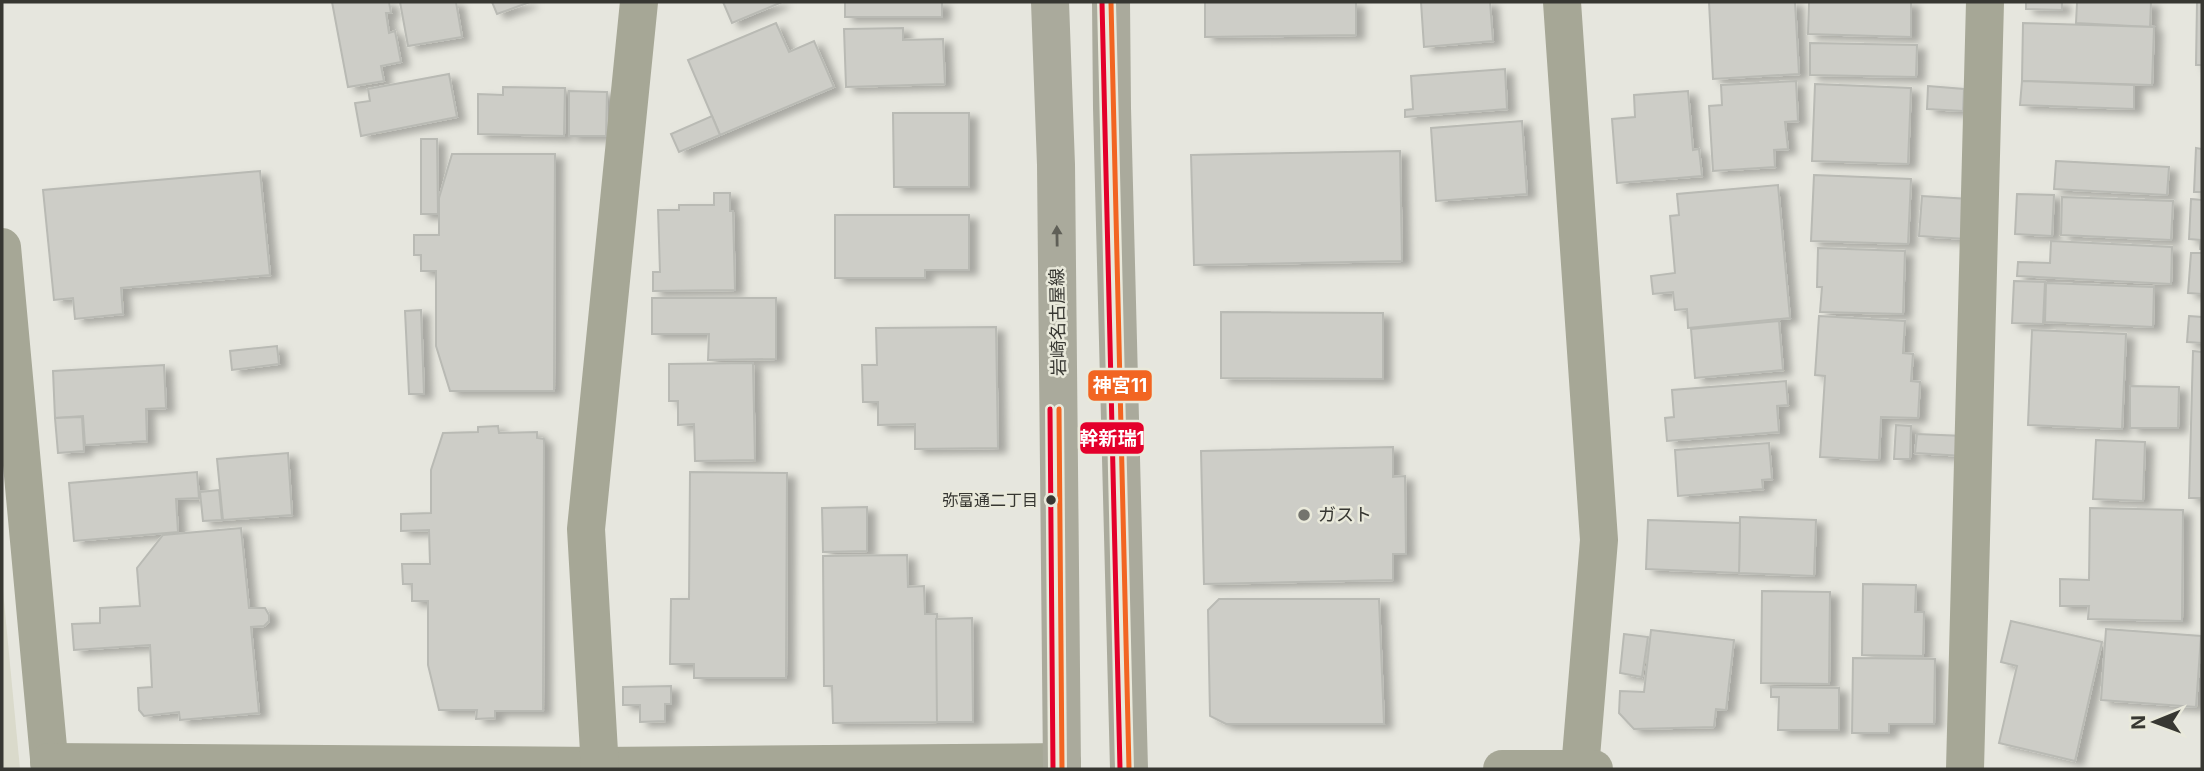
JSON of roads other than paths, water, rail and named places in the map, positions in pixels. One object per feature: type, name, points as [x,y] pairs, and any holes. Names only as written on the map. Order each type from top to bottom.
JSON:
[{"type":"main road","name":"岩崎名古屋線","points":[[1051,2],[1056,165],[1062,766]]},
{"type":"main road","points":[[1111,2],[1129,769]]},
{"type":"street","points":[[600,768],[586,529],[639,2]]},
{"type":"street","points":[[1502,769],[1585,769],[1599,540],[1562,2]]},
{"type":"street","points":[[1965,769],[1985,2]]},
{"type":"street","points":[[2,247],[49,765],[600,768],[1062,766]]},
{"type":"place","name":"弥富通二丁目","points":[[1051,500]]},
{"type":"place","name":"ガスト","points":[[1304,515]]}]
